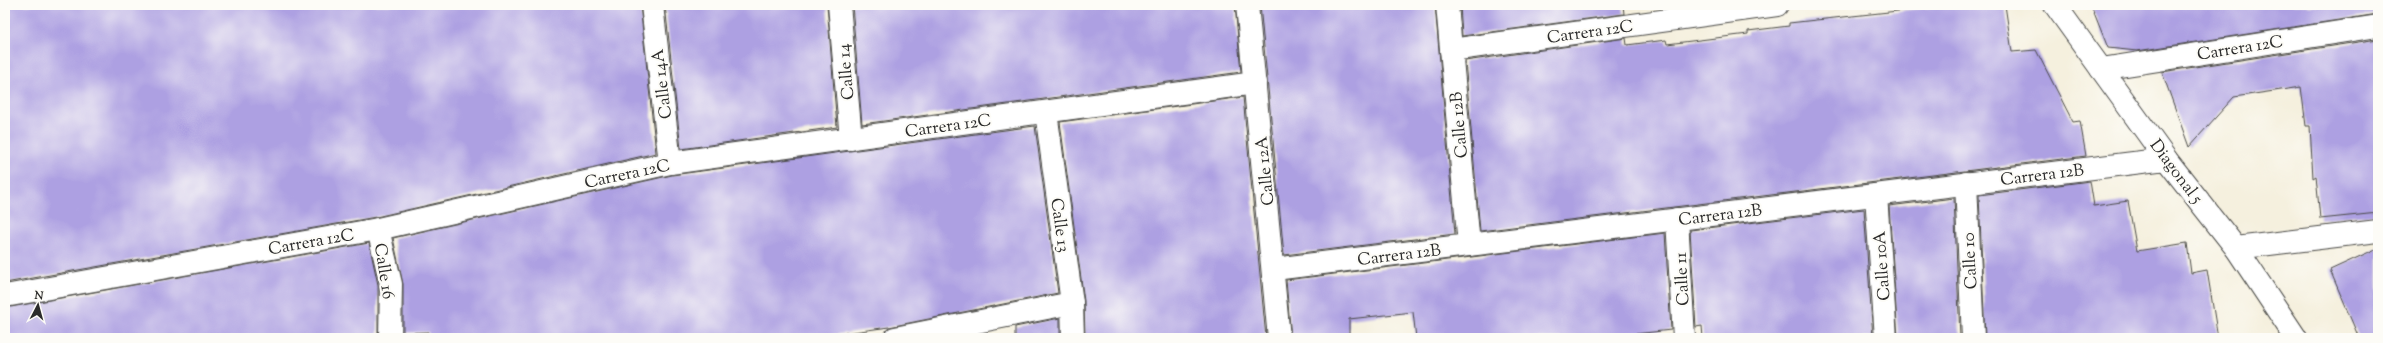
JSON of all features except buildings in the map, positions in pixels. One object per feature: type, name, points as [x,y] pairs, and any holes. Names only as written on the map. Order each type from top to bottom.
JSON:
[{"type":"street","name":"Calle 14A","points":[[652,5],[670,163]]},
{"type":"street","name":"Calle 14","points":[[839,5],[851,139]]},
{"type":"street","name":"Calle 12A","points":[[1247,5],[1274,269],[1279,338]]},
{"type":"street","name":"Calle 12B","points":[[1447,5],[1468,245]]},
{"type":"street","name":"Carrera 12C","points":[[1451,50],[1776,5]]},
{"type":"street","name":"Diagonal 5","points":[[2055,5],[2166,159],[2236,248],[2296,338]]},
{"type":"street","name":"Carrera 12C","points":[[2101,69],[2378,26]]},
{"type":"street","name":"Carrera 12C","points":[[5,296],[378,229],[670,163],[1255,83]]},
{"type":"street","name":"Calle 13","points":[[1046,112],[1072,303],[1073,338]]},
{"type":"street","name":"Carrera 12B","points":[[1274,269],[2166,159]]},
{"type":"street","name":"Calle 10","points":[[1966,184],[1973,338]]},
{"type":"street","name":"Calle 10A","points":[[1876,195],[1886,338]]},
{"type":"street","name":"Calle 11","points":[[1677,219],[1684,338]]},
{"type":"street","name":"Calle 16","points":[[378,229],[391,284],[390,338]]},
{"type":"street","points":[[2236,248],[2378,231]]},
{"type":"street","points":[[895,338],[1072,303]]}]
